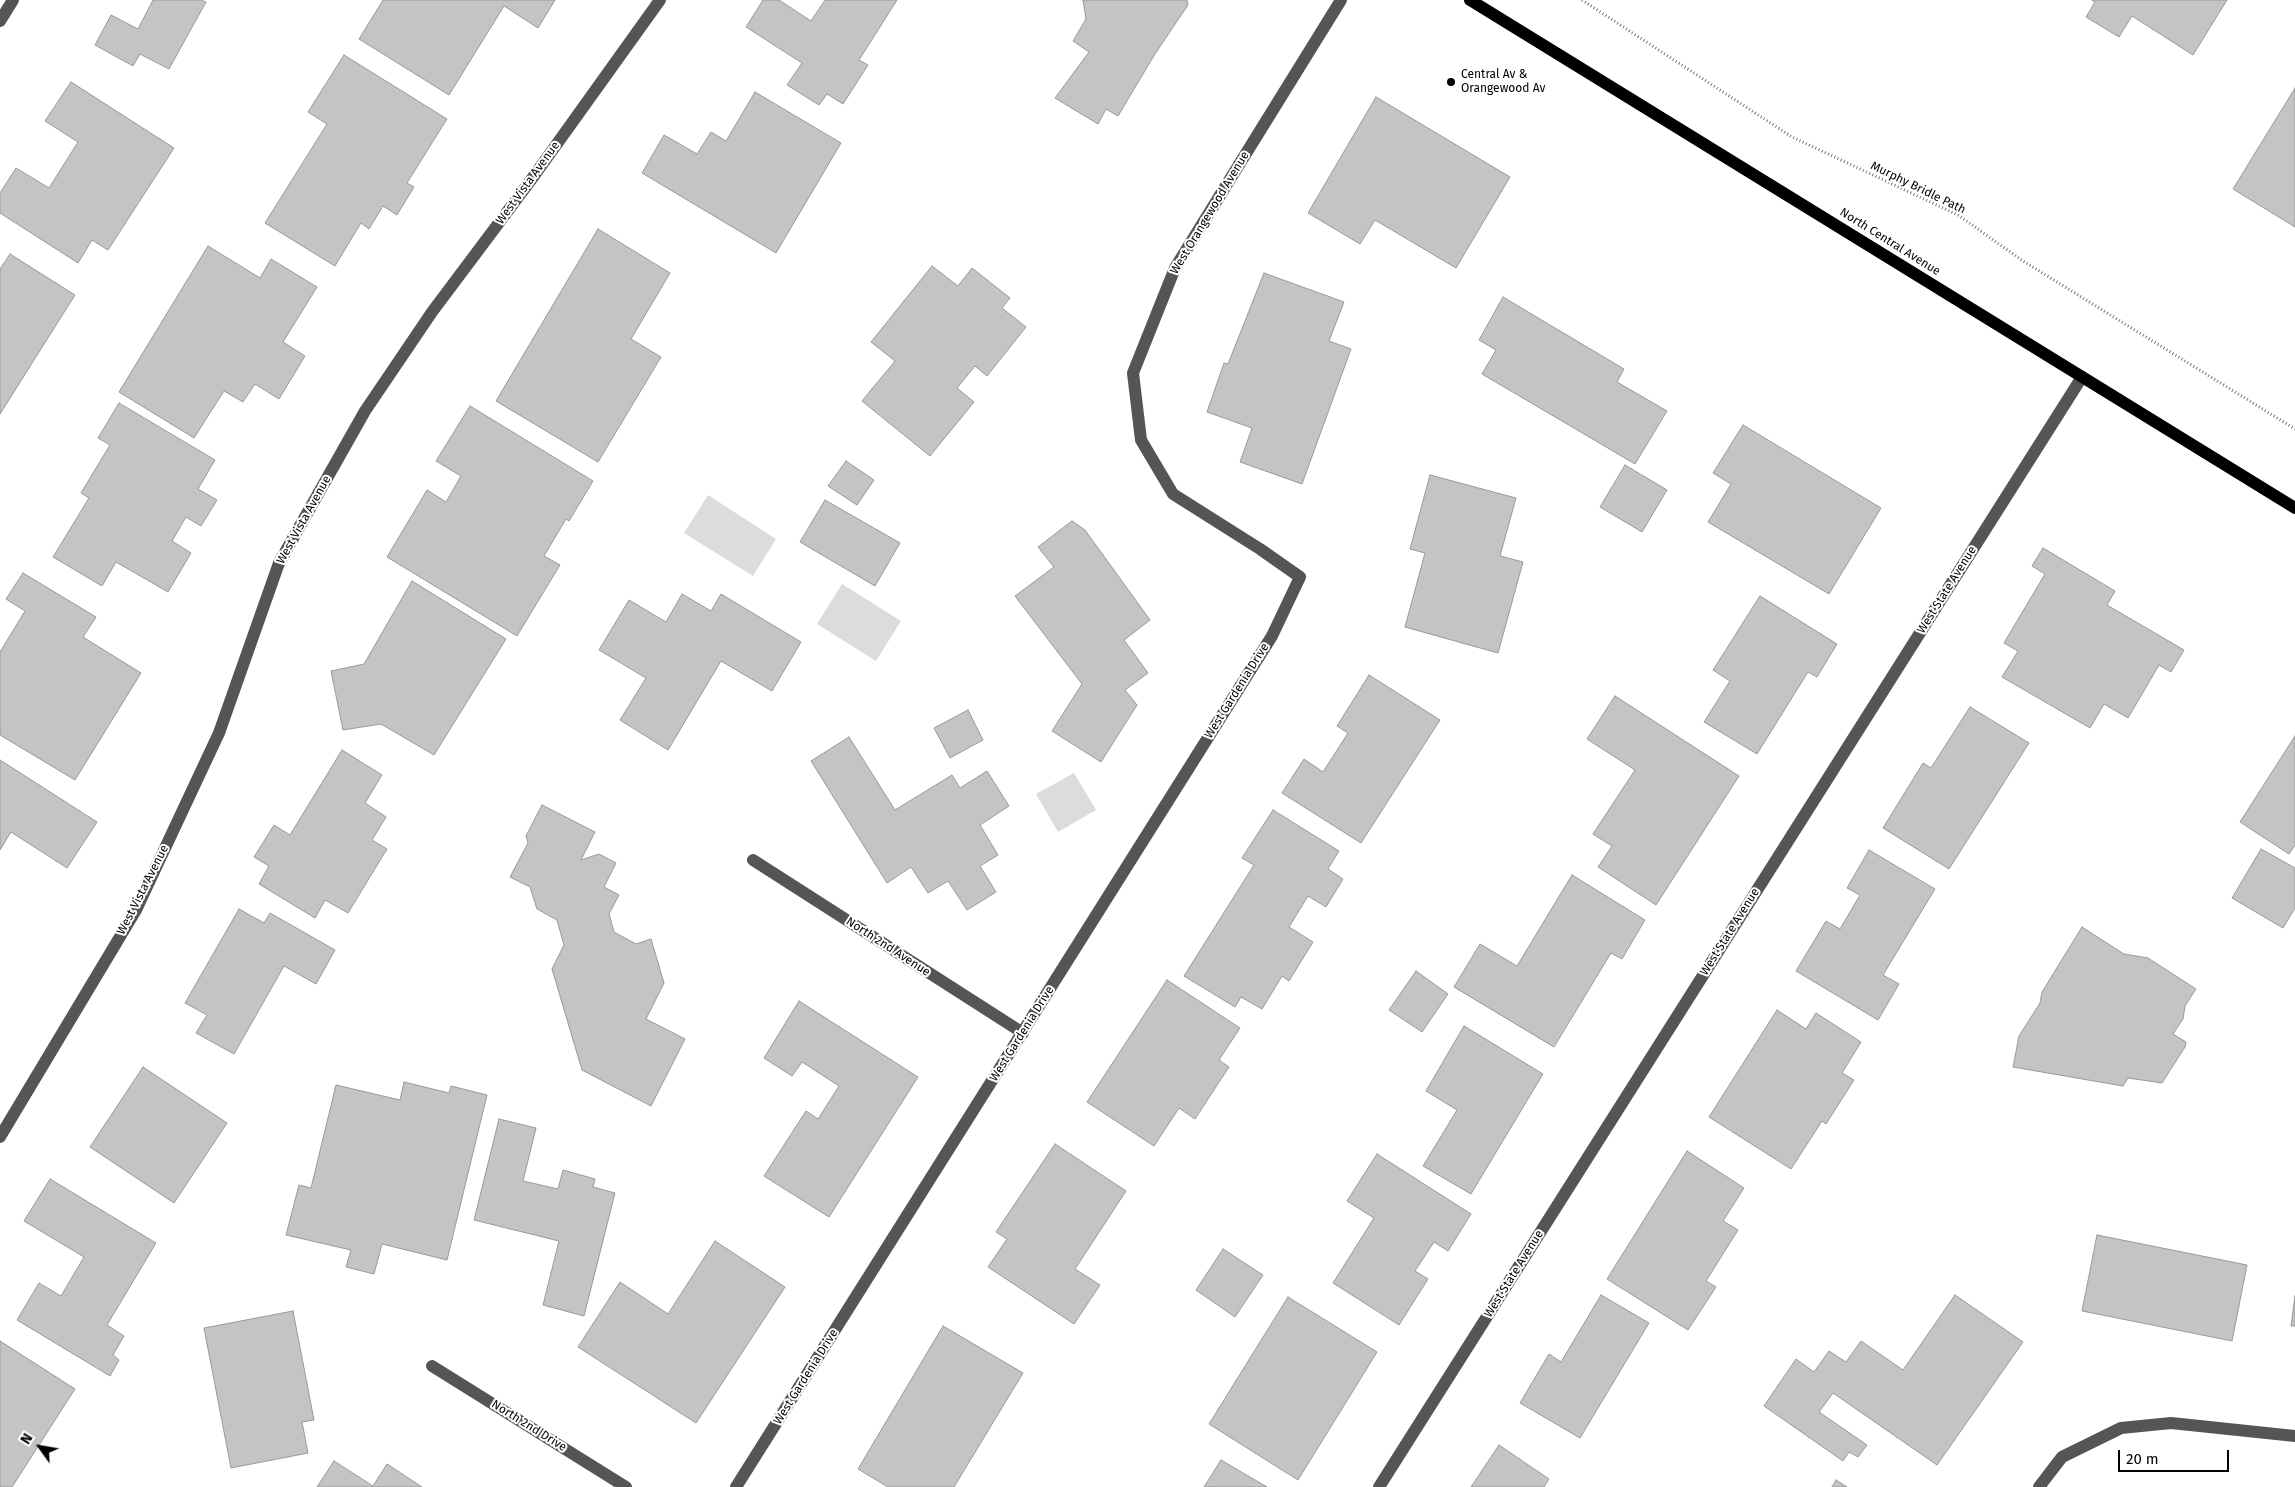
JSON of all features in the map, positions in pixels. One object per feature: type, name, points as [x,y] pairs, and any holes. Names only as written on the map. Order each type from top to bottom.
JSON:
[{"type":"main road","name":"North Central Avenue","points":[[1470,0],[2295,508]]},
{"type":"street","points":[[0,21],[13,0]]},
{"type":"street","name":"West Vista Avenue","points":[[0,1137],[136,910],[218,733],[279,563],[364,412],[432,312],[531,180],[660,0]]},
{"type":"street","name":"West Orangewood Avenue","points":[[1300,577],[1260,549],[1173,494],[1141,440],[1133,372],[1175,268],[1341,0]]},
{"type":"street","name":"West State Avenue","points":[[1379,1487],[2082,377]]},
{"type":"street","name":"West Gardenia Drive","points":[[736,1487],[1272,636],[1300,577]]},
{"type":"street","name":"North 2nd Avenue","points":[[752,860],[1023,1033]]},
{"type":"street","name":"North 2nd Drive","points":[[432,1366],[626,1487]]},
{"type":"street","points":[[2039,1487],[2062,1457],[2121,1428],[2171,1423],[2295,1436]]},
{"type":"path","name":"Murphy Bridle Path","points":[[1582,0],[1792,137],[1958,215],[2023,261],[2295,429]]},
{"type":"shaded area","points":[[708,495],[776,539],[753,576],[684,533]]},
{"type":"shaded area","points":[[842,584],[901,621],[876,661],[817,624]]},
{"type":"shaded area","points":[[1074,773],[1096,810],[1058,832],[1036,794]]},
{"type":"building","points":[[153,0],[201,0],[206,2],[169,69],[140,54],[133,66],[95,45],[111,15],[138,29]]},
{"type":"building","points":[[383,0],[555,0],[538,28],[504,6],[449,95],[359,39]]},
{"type":"building","points":[[763,0],[779,0],[811,21],[825,0],[897,0],[859,60],[868,65],[843,104],[827,94],[819,105],[787,85],[802,63],[746,27]]},
{"type":"building","points":[[1083,0],[1187,0],[1188,5],[1155,54],[1118,116],[1106,109],[1098,124],[1055,98],[1089,52],[1073,41],[1086,19]]},
{"type":"building","points":[[2092,0],[2227,0],[2193,55],[2132,16],[2119,37],[2086,17],[2095,2]]},
{"type":"building","points":[[344,55],[447,119],[407,183],[414,187],[397,215],[383,206],[369,229],[361,223],[335,266],[265,223],[327,124],[308,112]]},
{"type":"building","points":[[71,82],[174,148],[108,250],[92,240],[78,263],[0,213],[0,193],[16,168],[49,188],[78,142],[45,121]]},
{"type":"building","points":[[2295,88],[2295,227],[2233,189]]},
{"type":"building","points":[[755,92],[841,143],[776,253],[642,173],[664,135],[697,154],[711,132],[726,141]]},
{"type":"building","points":[[1376,97],[1510,177],[1456,268],[1375,220],[1360,244],[1308,213]]},
{"type":"building","points":[[598,229],[670,273],[631,339],[661,357],[598,462],[496,401]]},
{"type":"building","points":[[208,246],[260,278],[271,259],[317,287],[283,342],[305,356],[279,399],[255,384],[243,402],[224,391],[194,438],[119,392]]},
{"type":"building","points":[[10,254],[75,295],[0,414],[0,269]]},
{"type":"building","points":[[932,266],[958,286],[972,268],[1010,298],[1002,308],[1026,327],[987,376],[975,366],[957,388],[974,402],[930,456],[862,401],[895,361],[871,342]]},
{"type":"building","points":[[1264,273],[1344,302],[1329,341],[1351,349],[1302,484],[1240,462],[1252,428],[1207,412],[1224,363],[1228,364]]},
{"type":"building","points":[[1503,297],[1624,369],[1617,382],[1667,411],[1635,464],[1482,374],[1496,350],[1479,340]]},
{"type":"building","points":[[119,403],[215,460],[198,489],[217,500],[201,526],[186,517],[172,541],[191,553],[168,592],[116,562],[102,586],[53,557],[89,498],[81,493],[110,445],[98,438]]},
{"type":"building","points":[[470,406],[593,481],[569,521],[566,519],[544,556],[560,565],[517,636],[387,557],[427,490],[446,502],[461,476],[436,461]]},
{"type":"building","points":[[1743,425],[1881,508],[1829,594],[1708,522],[1731,484],[1713,473]]},
{"type":"building","points":[[846,461],[874,480],[857,505],[828,486]]},
{"type":"building","points":[[1625,465],[1667,490],[1642,532],[1600,507]]},
{"type":"building","points":[[1430,475],[1516,498],[1500,556],[1523,562],[1498,653],[1405,627],[1425,553],[1410,549]]},
{"type":"building","points":[[825,500],[900,543],[875,586],[800,542]]},
{"type":"building","points":[[1072,521],[1085,530],[1150,620],[1124,640],[1148,673],[1125,690],[1137,705],[1101,762],[1052,731],[1082,684],[1015,596],[1054,567],[1038,547]]},
{"type":"building","points":[[2043,548],[2115,591],[2107,605],[2184,650],[2171,672],[2159,665],[2128,718],[2104,704],[2090,728],[2002,677],[2018,651],[2004,643],[2045,574],[2032,566]]},
{"type":"building","points":[[23,573],[96,617],[83,637],[141,673],[75,780],[0,735],[0,652],[25,611],[6,599]]},
{"type":"building","points":[[412,581],[506,639],[434,755],[381,724],[343,730],[331,671],[364,664]]},
{"type":"building","points":[[682,594],[711,611],[721,594],[801,642],[772,691],[721,661],[668,750],[620,720],[646,678],[599,650],[629,600],[666,622]]},
{"type":"building","points":[[1760,596],[1837,644],[1817,677],[1808,672],[1757,754],[1704,722],[1730,681],[1713,670]]},
{"type":"building","points":[[1369,675],[1440,720],[1361,843],[1282,793],[1304,759],[1323,772],[1348,733],[1337,726]]},
{"type":"building","points":[[1615,696],[1739,776],[1656,905],[1598,867],[1612,846],[1593,834],[1635,770],[1587,739]]},
{"type":"building","points":[[1970,707],[2029,743],[1949,869],[1883,828],[1923,763],[1931,768]]},
{"type":"building","points":[[968,710],[983,740],[950,758],[934,728]]},
{"type":"building","points":[[2295,736],[2295,845],[2289,854],[2240,822]]},
{"type":"building","points":[[849,737],[895,810],[952,775],[960,788],[987,771],[1009,806],[980,825],[998,855],[980,866],[996,892],[967,910],[948,881],[928,893],[911,867],[887,883],[811,761]]},
{"type":"building","points":[[342,750],[382,775],[365,803],[386,817],[372,840],[387,849],[348,913],[325,900],[315,918],[259,884],[269,866],[254,857],[274,825],[290,835]]},
{"type":"building","points":[[0,760],[97,822],[67,868],[11,832],[0,850]]},
{"type":"building","points":[[542,805],[595,832],[581,860],[599,854],[616,863],[604,887],[619,895],[609,914],[614,932],[636,944],[651,939],[664,983],[646,1019],[685,1039],[651,1106],[582,1070],[552,969],[564,945],[557,920],[537,909],[530,887],[510,877],[528,843],[526,836]]},
{"type":"building","points":[[1273,810],[1339,851],[1328,869],[1343,879],[1326,907],[1308,896],[1289,927],[1313,942],[1289,981],[1282,976],[1262,1009],[1241,997],[1235,1007],[1184,976],[1254,865],[1242,858]]},
{"type":"building","points":[[2261,849],[2295,868],[2295,908],[2283,928],[2232,898]]},
{"type":"building","points":[[1869,850],[1935,889],[1883,975],[1899,984],[1878,1020],[1796,971],[1826,921],[1840,929],[1860,895],[1847,888]]},
{"type":"building","points":[[1572,875],[1645,920],[1622,959],[1611,953],[1554,1047],[1454,987],[1480,944],[1517,966]]},
{"type":"building","points":[[239,909],[264,923],[270,913],[335,950],[316,984],[284,966],[234,1054],[196,1033],[207,1015],[185,1003]]},
{"type":"building","points":[[2082,927],[2124,954],[2148,958],[2196,989],[2185,1006],[2183,1019],[2173,1034],[2186,1042],[2185,1047],[2162,1083],[2128,1078],[2123,1086],[2013,1067],[2019,1036],[2040,1003],[2042,992]]},
{"type":"building","points":[[1416,971],[1448,994],[1422,1032],[1389,1010]]},
{"type":"building","points":[[1167,980],[1240,1028],[1219,1060],[1229,1067],[1195,1119],[1179,1108],[1154,1146],[1087,1102]]},
{"type":"building","points":[[799,1001],[918,1077],[829,1217],[764,1176],[806,1111],[818,1119],[839,1086],[802,1062],[792,1076],[764,1058]]},
{"type":"building","points":[[1777,1010],[1806,1029],[1816,1013],[1861,1042],[1842,1073],[1854,1080],[1826,1124],[1822,1121],[1791,1169],[1709,1117]]},
{"type":"building","points":[[1464,1026],[1543,1074],[1471,1194],[1423,1166],[1457,1110],[1426,1091]]},
{"type":"building","points":[[143,1067],[227,1123],[174,1203],[90,1147]]},
{"type":"building","points":[[404,1082],[449,1093],[451,1086],[487,1095],[447,1260],[382,1244],[374,1274],[346,1267],[351,1250],[286,1235],[299,1185],[311,1188],[336,1085],[400,1100]]},
{"type":"building","points":[[499,1119],[536,1128],[523,1181],[558,1189],[563,1170],[595,1179],[593,1187],[615,1193],[584,1316],[543,1305],[559,1241],[474,1220]]},
{"type":"building","points":[[1055,1144],[1126,1191],[1075,1269],[1100,1285],[1074,1324],[988,1267],[1007,1239],[996,1232]]},
{"type":"building","points":[[1687,1151],[1744,1188],[1723,1221],[1738,1230],[1706,1281],[1716,1287],[1688,1330],[1607,1279]]},
{"type":"building","points":[[1377,1154],[1471,1214],[1448,1251],[1434,1242],[1415,1271],[1428,1279],[1399,1325],[1333,1283],[1374,1218],[1347,1201]]},
{"type":"building","points":[[50,1179],[156,1243],[107,1325],[124,1336],[113,1355],[119,1360],[110,1376],[17,1320],[39,1283],[61,1296],[84,1257],[24,1221]]},
{"type":"building","points":[[2097,1235],[2247,1265],[2232,1341],[2082,1311]]},
{"type":"building","points":[[715,1241],[785,1287],[696,1423],[578,1347],[620,1282],[668,1314]]},
{"type":"building","points":[[1223,1249],[1263,1275],[1235,1317],[1196,1290]]},
{"type":"building","points":[[1601,1295],[1649,1323],[1580,1438],[1520,1403],[1549,1354],[1561,1362]]},
{"type":"building","points":[[1955,1295],[2023,1342],[1937,1465],[1833,1393],[1819,1412],[1867,1445],[1858,1457],[1849,1452],[1843,1461],[1764,1406],[1796,1359],[1814,1372],[1829,1351],[1846,1362],[1861,1341],[1903,1370]]},
{"type":"building","points":[[2295,1296],[2295,1326],[2291,1326]]},
{"type":"building","points":[[1288,1297],[1377,1352],[1298,1480],[1209,1424]]},
{"type":"building","points":[[293,1311],[314,1420],[302,1422],[308,1453],[231,1468],[204,1328]]},
{"type":"building","points":[[943,1326],[1023,1373],[954,1487],[888,1487],[858,1469]]},
{"type":"building","points":[[0,1341],[75,1389],[12,1487],[0,1487]]},
{"type":"building","points":[[1499,1445],[1549,1479],[1544,1487],[1471,1487]]},
{"type":"building","points":[[1221,1460],[1267,1487],[1204,1487]]},
{"type":"building","points":[[334,1461],[373,1486],[387,1464],[422,1487],[317,1487]]},
{"type":"building","points":[[1836,1480],[1847,1487],[1832,1487]]},
{"type":"place","name":"Central Av & Orangewood Av","points":[[1451,82]]}]
